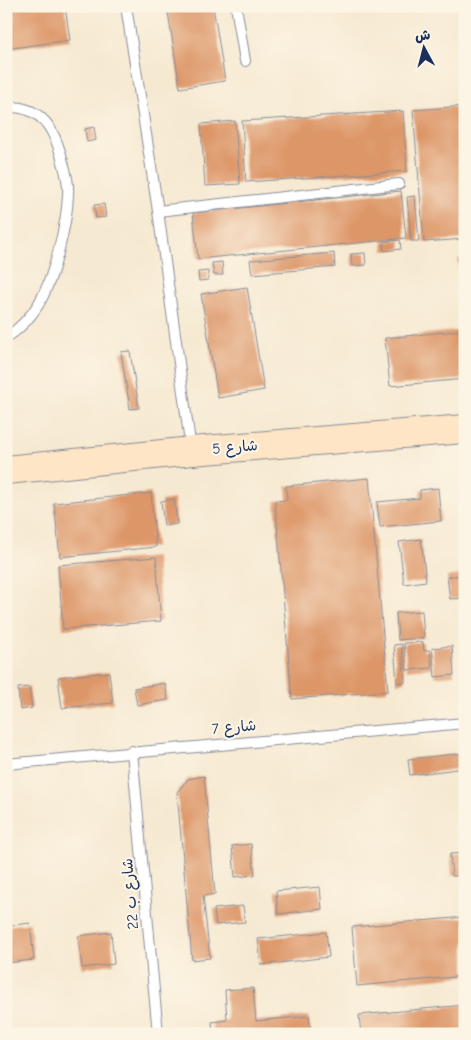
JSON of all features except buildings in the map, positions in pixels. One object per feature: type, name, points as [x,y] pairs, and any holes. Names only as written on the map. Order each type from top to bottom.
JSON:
[{"type":"street","name":"شارع 5","points":[[6,470],[192,450],[465,429]]},
{"type":"lane","points":[[126,6],[158,211],[192,450]]},
{"type":"lane","points":[[236,6],[245,61]]},
{"type":"lane","points":[[6,107],[22,108],[32,112],[48,124],[57,140],[68,179],[68,194],[65,221],[45,291],[29,317],[6,338]]},
{"type":"lane","points":[[158,211],[399,184]]},
{"type":"lane","name":"شارع 7","points":[[6,764],[132,751],[465,723]]},
{"type":"lane","name":"شارع ب 22","points":[[132,751],[158,1034]]}]
